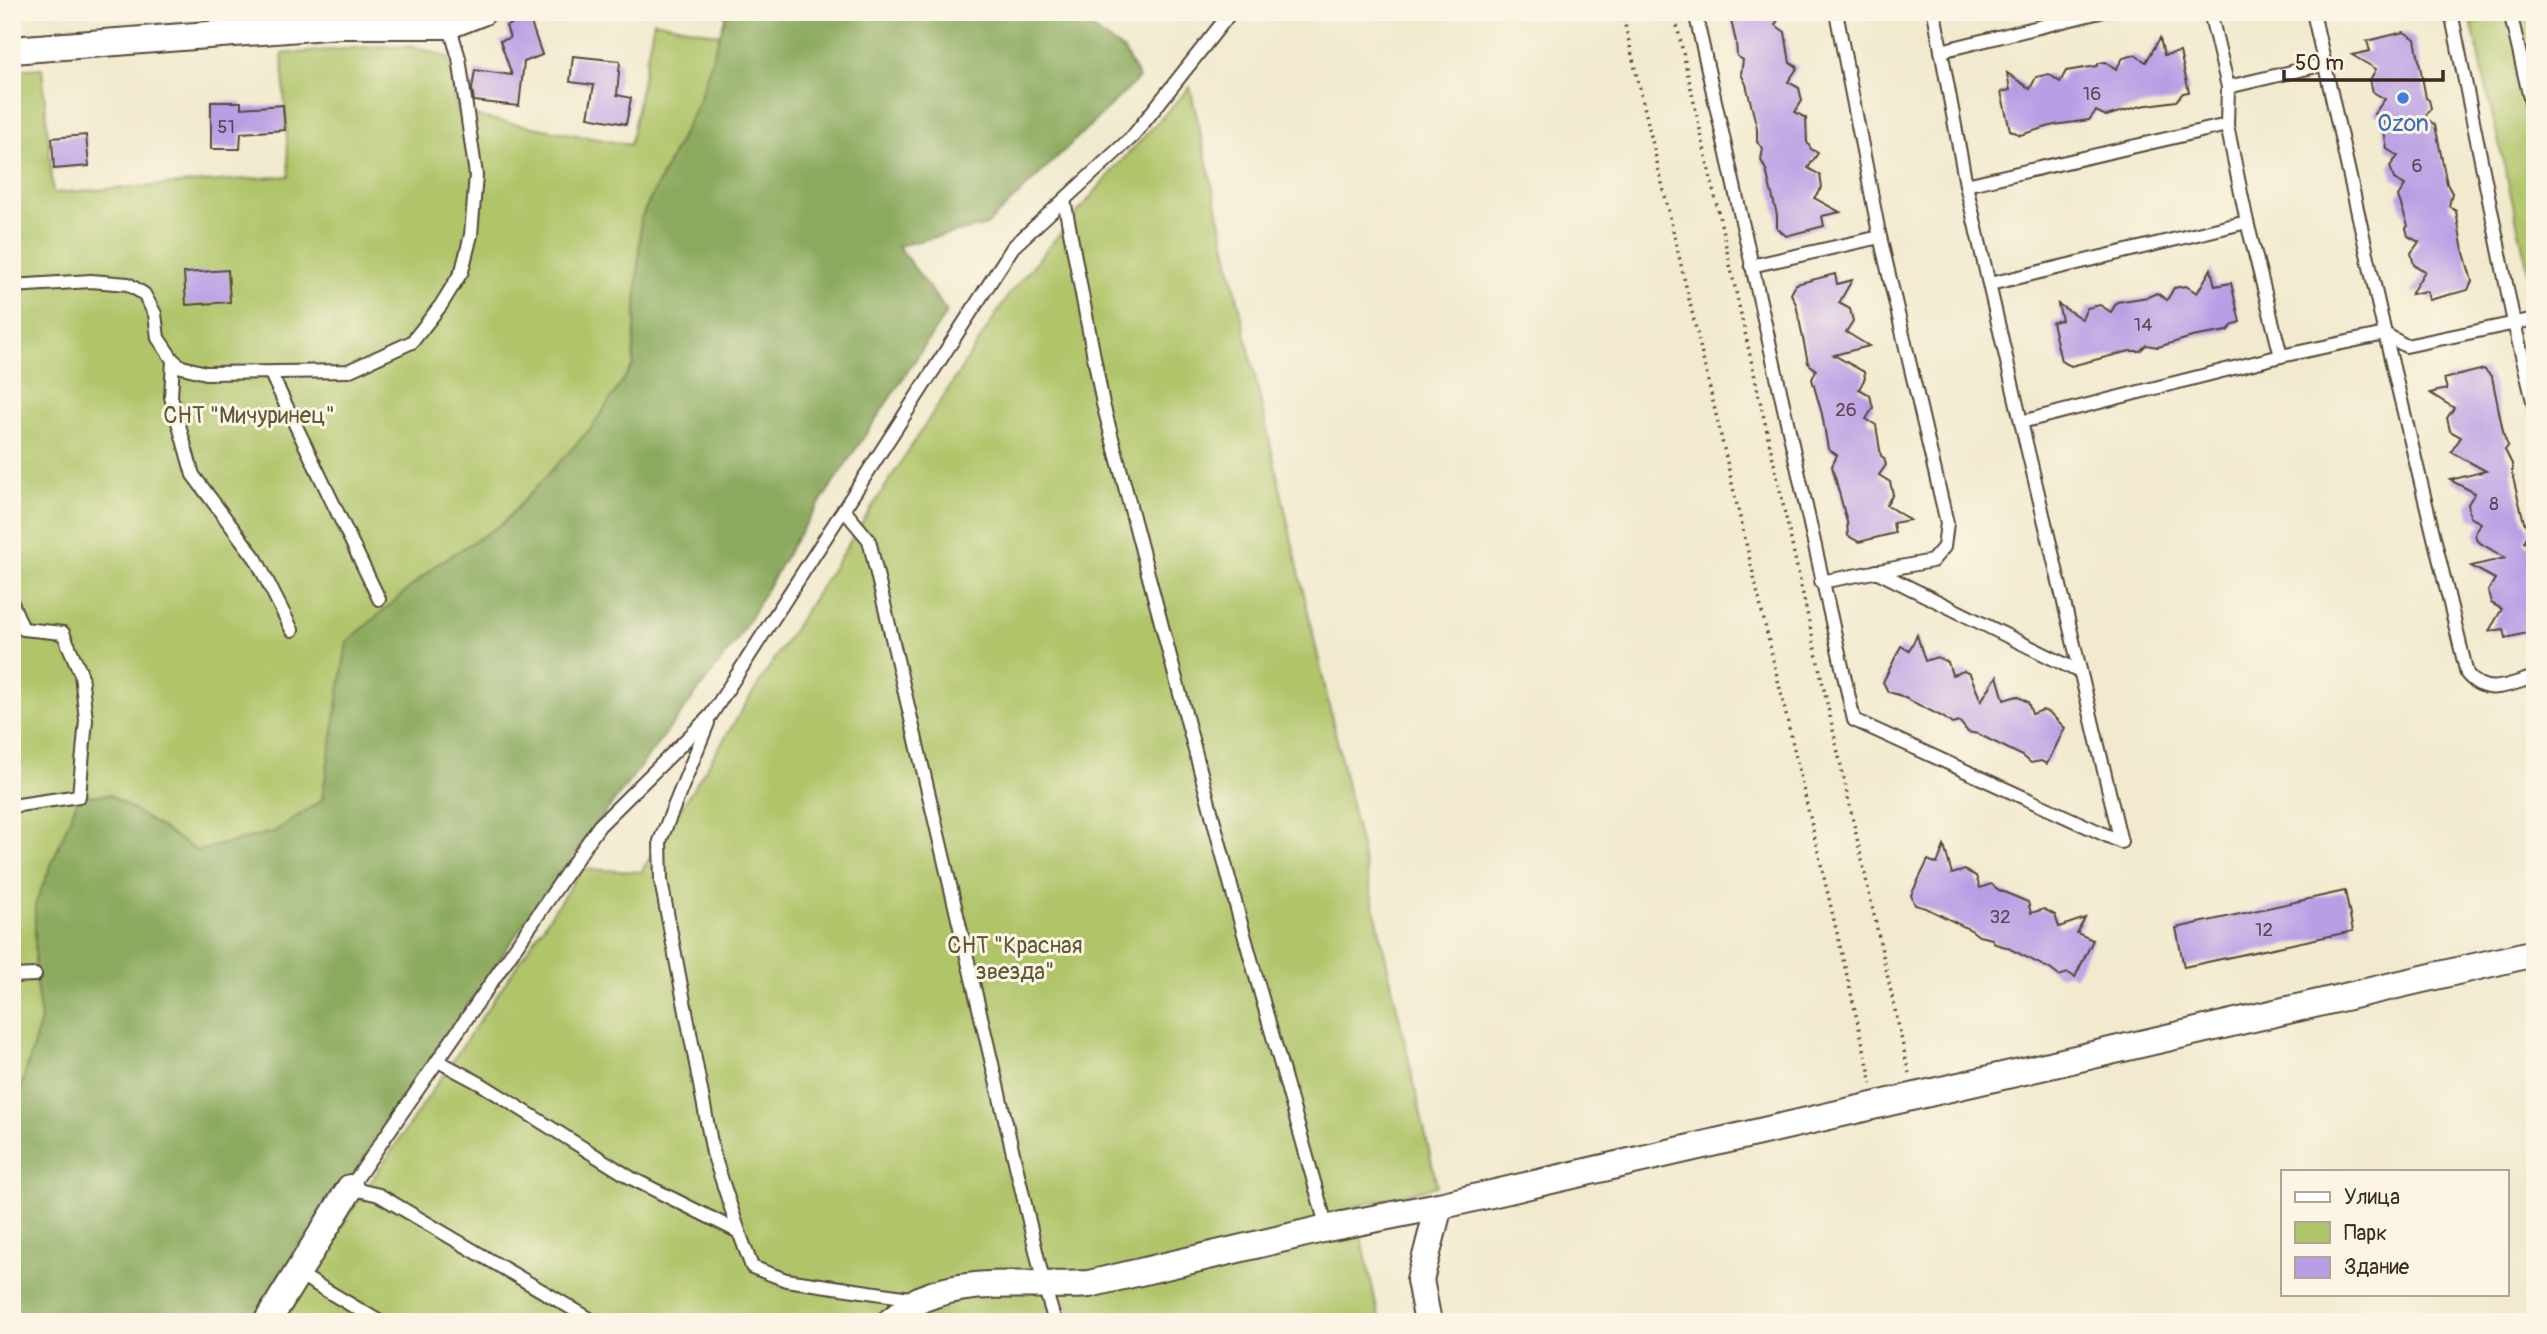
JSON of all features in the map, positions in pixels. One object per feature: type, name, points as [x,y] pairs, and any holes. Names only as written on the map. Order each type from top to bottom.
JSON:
[{"type":"street","points":[[12,50],[339,25],[449,25],[482,12]]},
{"type":"street","points":[[890,1322],[920,1300],[968,1286],[1013,1283],[1089,1284],[1327,1228],[1439,1206],[1877,1106],[2535,953]]},
{"type":"street","points":[[267,1322],[350,1188]]},
{"type":"street","points":[[1428,1322],[1420,1280],[1439,1206]]},
{"type":"lane","points":[[920,1300],[786,1280],[752,1267],[713,1153],[661,881],[660,841],[711,715],[1013,247],[1133,136],[1231,12]]},
{"type":"lane","points":[[1695,12],[1854,720],[2121,842],[1966,185],[1934,12]]},
{"type":"lane","points":[[1822,582],[1932,561],[1944,547],[1947,523],[1880,237],[1836,12]]},
{"type":"lane","points":[[1941,51],[2100,12]]},
{"type":"lane","points":[[2210,12],[2228,87],[2227,125],[2246,222],[2281,356]]},
{"type":"lane","points":[[2313,12],[2385,334],[2467,674],[2475,684],[2488,689],[2535,677]]},
{"type":"lane","points":[[2451,12],[2514,323],[2535,409]]},
{"type":"lane","points":[[2510,12],[2535,120]]},
{"type":"lane","points":[[12,286],[91,281],[128,284],[144,294],[155,314],[158,338],[173,360],[182,367],[206,373],[348,371],[412,342],[441,305],[462,271],[471,235],[476,175],[458,58],[449,25]]},
{"type":"lane","points":[[2228,87],[2325,64]]},
{"type":"lane","points":[[1966,185],[2227,125]]},
{"type":"lane","points":[[1064,200],[1103,404],[1240,920],[1327,1228]]},
{"type":"lane","points":[[1990,284],[2246,222]]},
{"type":"lane","points":[[1751,266],[1880,237]]},
{"type":"lane","points":[[2021,422],[2281,356],[2385,334],[2406,346],[2535,319]]},
{"type":"lane","points":[[173,360],[171,397],[193,475],[256,559],[292,630]]},
{"type":"lane","points":[[271,374],[379,599]]},
{"type":"lane","points":[[844,510],[869,540],[1044,1285],[1055,1322]]},
{"type":"lane","points":[[1876,571],[2080,672]]},
{"type":"lane","points":[[12,603],[17,629],[63,633],[81,674],[86,720],[79,796],[12,806]]},
{"type":"lane","points":[[595,1322],[379,1195],[350,1188],[599,826],[711,715]]},
{"type":"lane","points":[[12,976],[35,975]]},
{"type":"lane","points":[[438,1061],[481,1084],[631,1178],[739,1232]]},
{"type":"lane","points":[[297,1273],[380,1322]]},
{"type":"path","points":[[1622,12],[1877,1106]]},
{"type":"path","points":[[1674,12],[1914,1097]]},
{"type":"green space","points":[[727,12],[1075,12],[1077,18],[1124,51],[1139,78],[987,225],[898,246],[947,312],[794,542],[737,640],[523,925],[400,1104],[256,1322],[12,1322],[12,1097],[21,1088],[41,1020],[35,975],[35,905],[79,796],[110,795],[197,851],[274,832],[322,800],[347,642],[436,565],[502,524],[593,426],[633,365],[641,218],[698,103]]},
{"type":"green space","points":[[2469,12],[2526,12],[2535,46],[2535,301]]},
{"type":"green space","name":"СНТ \"Мичуринец\"","points":[[654,21],[720,35],[698,103],[641,218],[633,365],[593,427],[502,524],[436,565],[328,774],[322,800],[274,832],[197,851],[110,795],[35,975],[41,1020],[21,1088],[12,1097],[12,70],[42,68],[53,193],[289,176],[282,54],[381,46],[415,47],[448,57],[458,113],[630,145]]},
{"type":"green space","name":"СНТ \"Красная звезда\"","points":[[1190,87],[1437,1186],[1355,1207],[1380,1322],[282,1322],[365,1190],[582,869],[641,872],[1010,293],[1115,168]]},
{"type":"building","points":[[1729,12],[1783,12],[1775,25],[1785,32],[1790,63],[1798,67],[1788,82],[1799,88],[1802,101],[1795,112],[1806,118],[1807,142],[1811,149],[1818,153],[1808,168],[1820,175],[1822,187],[1814,198],[1840,212],[1822,216],[1824,226],[1786,236],[1777,228],[1777,215],[1761,160],[1763,148],[1757,142],[1757,128],[1741,74],[1743,60],[1737,56]]},
{"type":"building","points":[[529,17],[542,55],[524,62],[519,106],[474,101],[472,89],[475,70],[512,75],[500,41],[510,38],[506,26]]},
{"type":"building","points":[[2404,32],[2415,39],[2426,98],[2431,108],[2425,117],[2435,125],[2447,184],[2452,193],[2449,206],[2456,211],[2472,281],[2468,290],[2429,300],[2427,291],[2411,294],[2425,271],[2414,265],[2411,253],[2419,242],[2408,236],[2408,226],[2398,196],[2405,185],[2394,179],[2390,166],[2398,156],[2387,149],[2382,118],[2374,114],[2385,99],[2373,92],[2370,80],[2376,69],[2352,55],[2370,51],[2367,41]]},
{"type":"building","points":[[2160,38],[2164,55],[2180,52],[2189,92],[2183,93],[2176,101],[2141,106],[2106,116],[2096,111],[2089,120],[2054,125],[2020,135],[2010,130],[2001,92],[2010,90],[2007,73],[2030,89],[2036,77],[2049,74],[2060,82],[2066,71],[2106,62],[2116,69],[2123,58],[2135,55],[2146,62]]},
{"type":"building","points":[[573,56],[620,61],[617,95],[631,98],[626,124],[588,117],[594,85],[570,82]]},
{"type":"building","points":[[211,102],[241,102],[241,108],[283,105],[285,130],[241,133],[240,149],[211,149]]},
{"type":"building","points":[[86,135],[89,166],[54,169],[52,138]]},
{"type":"building","points":[[2211,269],[2215,286],[2231,283],[2240,322],[2227,331],[2158,347],[2146,345],[2140,351],[2130,351],[2071,366],[2061,361],[2052,322],[2062,320],[2058,304],[2082,319],[2087,308],[2100,305],[2111,312],[2117,302],[2157,293],[2167,300],[2174,288],[2186,286],[2197,293]]},
{"type":"building","points":[[228,270],[230,302],[186,305],[184,273]]},
{"type":"building","points":[[1835,274],[1837,284],[1852,280],[1839,303],[1850,309],[1853,321],[1846,332],[1869,346],[1834,355],[1864,372],[1865,378],[1859,389],[1870,395],[1873,408],[1866,419],[1876,425],[1881,456],[1886,465],[1879,475],[1890,482],[1893,494],[1886,505],[1910,520],[1893,523],[1895,533],[1859,542],[1848,536],[1847,522],[1832,466],[1837,455],[1828,449],[1812,379],[1816,370],[1808,363],[1796,304],[1791,294],[1796,284]]},
{"type":"building","points":[[2484,369],[2492,377],[2508,446],[2505,450],[2512,464],[2524,522],[2529,532],[2524,542],[2533,549],[2535,557],[2532,562],[2535,572],[2535,631],[2506,638],[2504,629],[2489,631],[2502,609],[2491,603],[2488,591],[2495,579],[2471,566],[2505,558],[2477,541],[2475,534],[2481,523],[2470,517],[2468,504],[2475,493],[2450,480],[2486,471],[2451,452],[2461,437],[2450,431],[2447,418],[2454,408],[2430,393],[2447,389],[2444,379]]},
{"type":"building","points":[[1917,635],[1925,661],[1937,657],[1948,662],[1952,675],[1964,671],[1970,674],[1981,701],[1997,676],[2004,700],[2017,696],[2028,702],[2032,714],[2043,710],[2050,713],[2065,728],[2047,764],[2041,761],[2031,763],[2023,756],[1978,734],[1968,732],[1960,722],[1952,724],[1899,695],[1888,692],[1883,682],[1901,646],[1909,651]]},
{"type":"building","points":[[1944,846],[1952,874],[1965,870],[1976,876],[1980,888],[1991,884],[2028,902],[2031,913],[2044,909],[2055,915],[2059,927],[2085,918],[2077,933],[2093,940],[2075,977],[2068,973],[2059,976],[2006,947],[1995,944],[1992,939],[1979,936],[1915,905],[1911,895],[1928,860],[1937,864]]},
{"type":"building","points":[[2345,891],[2353,931],[2184,967],[2176,928]]},
{"type":"place","name":"Ozon","points":[[2403,98]]}]
